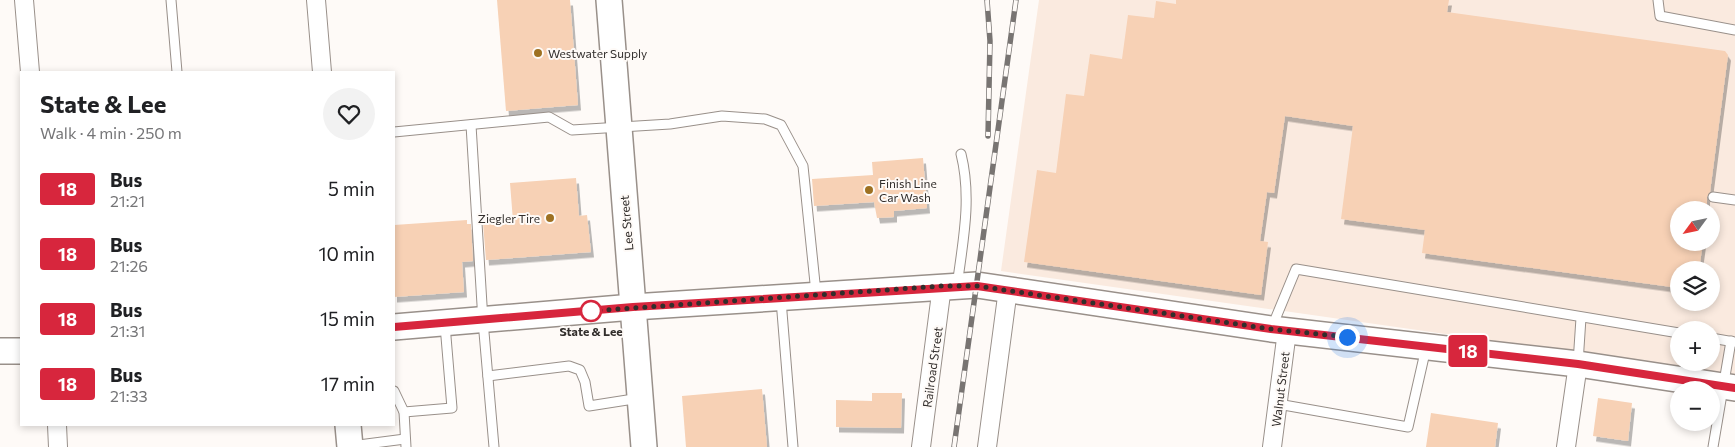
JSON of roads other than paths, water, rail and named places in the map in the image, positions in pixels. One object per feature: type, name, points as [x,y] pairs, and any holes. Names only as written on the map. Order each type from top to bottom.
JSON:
[{"type":"main road","name":"Lee Street","points":[[609,0],[644,447]]},
{"type":"main road","points":[[395,327],[633,307],[950,286],[1008,289],[1279,330],[1578,364],[1729,387]]},
{"type":"main road","points":[[0,350],[20,351]]},
{"type":"street","points":[[24,0],[30,71]]},
{"type":"street","points":[[316,0],[322,71]]},
{"type":"street","name":"Railroad Street","points":[[921,447],[950,286]]},
{"type":"street","points":[[987,447],[1008,289]]},
{"type":"street","name":"Walnut Street","points":[[1272,447],[1278,404],[1279,330]]},
{"type":"street","points":[[1566,447],[1578,364]]},
{"type":"street","points":[[57,426],[58,447]]},
{"type":"lane","points":[[171,0],[176,71]]},
{"type":"lane","points":[[1658,0],[1660,16],[1735,30]]},
{"type":"lane","points":[[395,132],[549,117],[572,130],[670,124],[722,116],[765,119],[781,126],[804,166],[816,296]]},
{"type":"lane","points":[[471,125],[483,321],[494,447]]},
{"type":"lane","points":[[950,286],[966,217],[966,176],[961,154]]},
{"type":"lane","points":[[1714,197],[1735,200]]},
{"type":"lane","points":[[1279,330],[1296,269],[1670,332]]},
{"type":"lane","points":[[781,297],[793,447]]},
{"type":"lane","points":[[1578,364],[1580,318]]},
{"type":"lane","points":[[404,412],[452,408],[445,323]]},
{"type":"lane","points":[[1714,447],[1729,387],[1733,341],[1720,339]]},
{"type":"lane","points":[[1278,404],[1408,427],[1426,346]]},
{"type":"lane","points":[[488,376],[569,366],[580,370],[585,382],[589,406],[640,398]]},
{"type":"lane","points":[[350,439],[406,443],[404,412],[395,393]]},
{"type":"railway","points":[[987,0],[990,41],[988,136]]},
{"type":"railway","points":[[954,447],[1016,0]]},
{"type":"place","name":"Westwater Supply","points":[[538,53]]},
{"type":"place","name":"Finish Line Car Wash","points":[[869,190]]},
{"type":"place","name":"Ziegler Tire","points":[[550,218]]},
{"type":"place","name":"State & Lee","points":[[591,311]]}]
